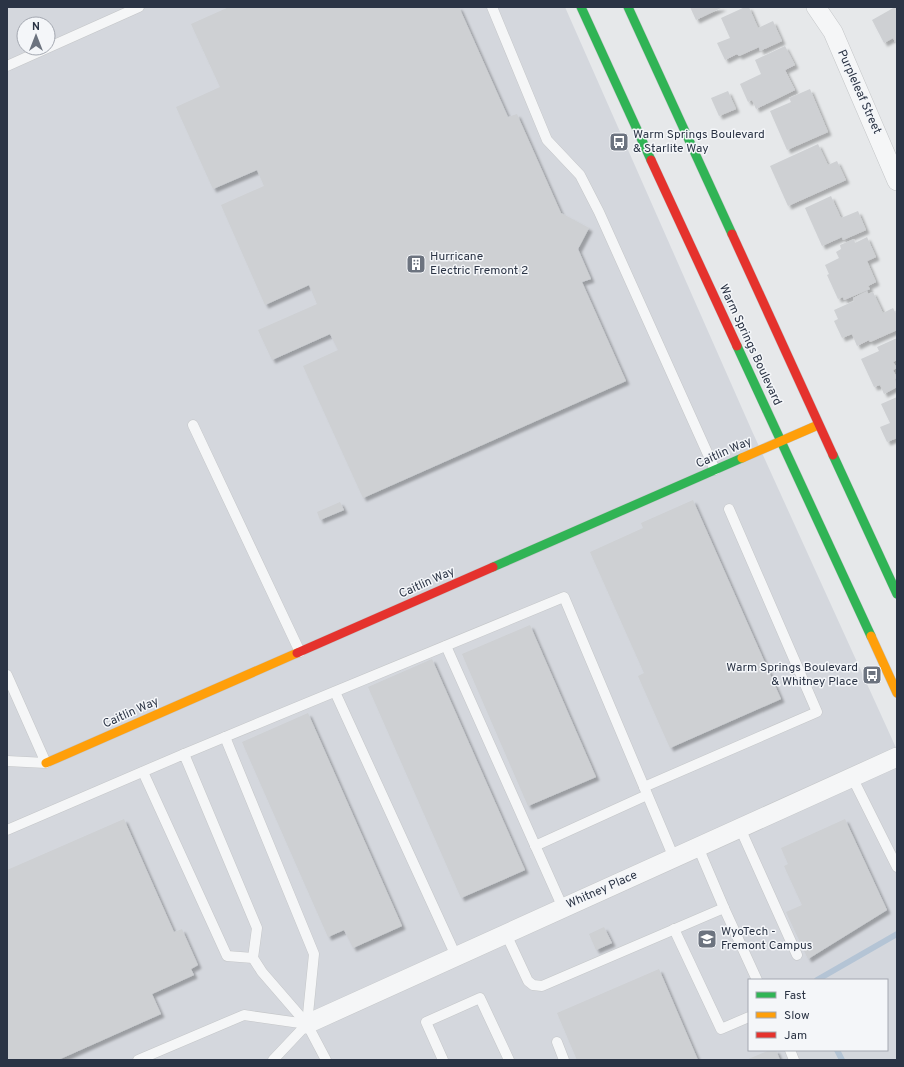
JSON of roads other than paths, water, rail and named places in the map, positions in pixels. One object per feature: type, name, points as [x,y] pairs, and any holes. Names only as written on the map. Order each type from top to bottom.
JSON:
[{"type":"main road","name":"Warm Springs Boulevard","points":[[581,7],[897,693]]},
{"type":"main road","points":[[628,7],[818,425],[897,594]]},
{"type":"main road","name":"Caitlin Way","points":[[46,763],[818,425]]},
{"type":"street","name":"Purpleleaf Street","points":[[816,7],[833,32],[897,181]]},
{"type":"street","name":"Whitney Place","points":[[306,1024],[897,757]]},
{"type":"lane","points":[[7,66],[139,7]]},
{"type":"lane","points":[[492,7],[547,140],[580,175],[600,212],[715,470]]},
{"type":"lane","points":[[194,425],[300,652]]},
{"type":"lane","points":[[535,846],[645,791],[817,712],[729,509]]},
{"type":"lane","points":[[7,830],[184,754],[564,597],[674,858]]},
{"type":"lane","points":[[446,646],[563,908]]},
{"type":"lane","points":[[7,674],[46,763],[7,761]]},
{"type":"lane","points":[[335,692],[456,956]]},
{"type":"lane","points":[[225,737],[314,954],[306,1024],[273,1060]]},
{"type":"lane","points":[[184,754],[257,928],[254,958],[262,972],[306,1024],[326,1060]]},
{"type":"lane","points":[[143,772],[227,956],[254,958]]},
{"type":"lane","points":[[852,777],[897,867]]},
{"type":"lane","points":[[740,828],[797,955]]},
{"type":"lane","points":[[698,847],[757,979]]},
{"type":"lane","points":[[506,934],[528,981],[533,985],[542,986],[724,908]]},
{"type":"lane","points":[[674,929],[721,1029],[748,1017]]},
{"type":"lane","points":[[443,1060],[426,1022],[480,998],[509,1060]]},
{"type":"lane","points":[[138,1060],[244,1015],[306,1024]]},
{"type":"lane","points":[[557,1042],[564,1060]]},
{"type":"waterway","points":[[819,979],[897,934]]},
{"type":"waterway","points":[[838,1051],[842,1060]]},
{"type":"place","name":"Warm Springs Boulevard & Starlite Way","points":[[619,142]]},
{"type":"place","name":"Hurricane Electric Fremont 2","points":[[416,264]]},
{"type":"place","name":"Warm Springs Boulevard & Whitney Place","points":[[872,675]]},
{"type":"place","name":"WyoTech - Fremont Campus","points":[[707,939]]}]
